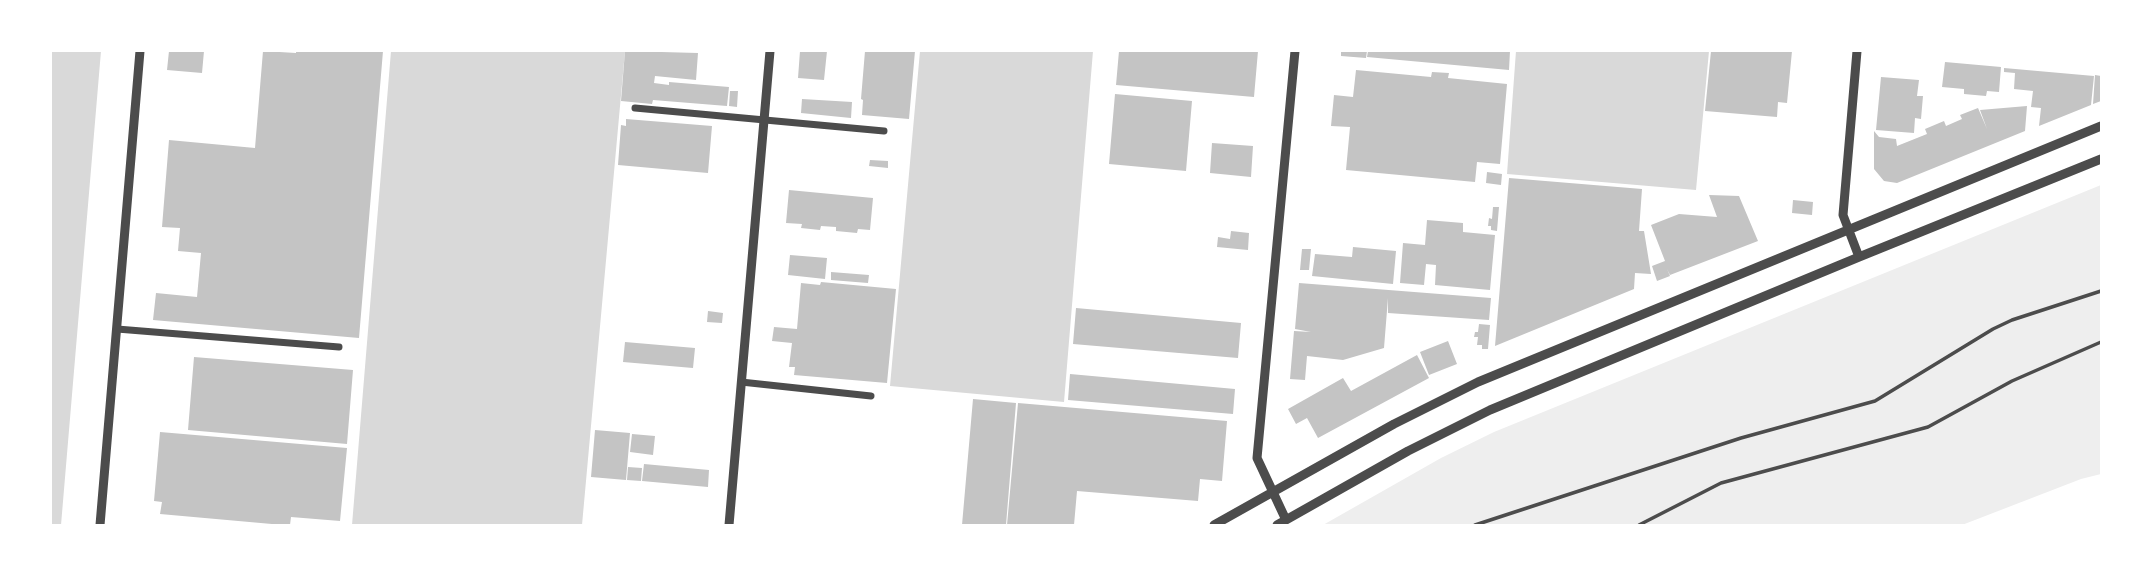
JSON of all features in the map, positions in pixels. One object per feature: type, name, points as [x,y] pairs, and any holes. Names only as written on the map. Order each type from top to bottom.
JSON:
[{"type":"street","points":[[100,525],[140,51]]},
{"type":"street","points":[[729,525],[770,51]]},
{"type":"street","points":[[1295,51],[1257,458],[1273,492],[1282,523],[1408,451],[1490,410],[2101,159]]},
{"type":"street","points":[[1857,51],[1843,215],[1859,257]]},
{"type":"street","points":[[635,108],[884,131]]},
{"type":"street","points":[[1214,525],[1394,424],[1478,382],[2101,126]]},
{"type":"street","points":[[117,329],[339,347]]},
{"type":"street","points":[[741,382],[872,396]]},
{"type":"lane","points":[[1475,525],[1741,438],[1875,401],[1993,329],[2012,320],[2101,291]]},
{"type":"lane","points":[[1639,525],[1721,483],[1928,428],[2012,381],[2101,342]]},
{"type":"shaded area","points":[[51,51],[101,51],[61,525],[51,525]]},
{"type":"shaded area","points":[[391,51],[625,51],[582,525],[352,525]]},
{"type":"shaded area","points":[[920,51],[1093,51],[1064,402],[890,386]]},
{"type":"shaded area","points":[[1516,51],[1709,51],[1696,190],[1507,174]]},
{"type":"shaded area","points":[[2101,185],[2101,474],[2081,479],[1962,525],[1323,525],[1441,458],[1494,432]]},
{"type":"building","points":[[169,51],[204,51],[202,73],[167,70]]},
{"type":"building","points":[[263,51],[383,51],[359,338],[153,320],[156,293],[197,297],[201,253],[178,251],[180,228],[162,227],[169,140],[255,148]]},
{"type":"building","points":[[625,51],[698,53],[696,80],[655,76],[654,83],[729,87],[727,106],[653,100],[652,104],[621,101]]},
{"type":"building","points":[[800,51],[827,51],[824,80],[798,78]]},
{"type":"building","points":[[865,51],[915,51],[909,119],[862,115]]},
{"type":"building","points":[[1119,51],[1258,51],[1254,97],[1116,85]]},
{"type":"building","points":[[1341,51],[1367,51],[1366,58],[1341,56]]},
{"type":"building","points":[[1368,51],[1510,51],[1509,70],[1367,57]]},
{"type":"building","points":[[1711,51],[1792,51],[1787,103],[1778,102],[1777,117],[1705,111]]},
{"type":"building","points":[[1945,62],[2001,67],[1999,92],[1987,91],[1986,96],[1964,94],[1964,89],[1942,87]]},
{"type":"building","points":[[2004,68],[2094,76],[2091,105],[2039,126],[2041,108],[2031,107],[2033,91],[2014,89],[2015,73],[2004,72]]},
{"type":"building","points":[[1356,70],[1431,77],[1432,72],[1449,73],[1448,78],[1507,84],[1500,164],[1477,162],[1475,182],[1346,170],[1350,127],[1331,126],[1334,95],[1353,97]]},
{"type":"building","points":[[2095,75],[2101,76],[2101,101],[2093,104]]},
{"type":"building","points":[[1881,77],[1919,80],[1917,96],[1923,96],[1921,119],[1915,118],[1914,133],[1876,130]]},
{"type":"building","points":[[730,91],[738,91],[737,107],[729,106]]},
{"type":"building","points":[[1115,94],[1192,101],[1186,171],[1109,164]]},
{"type":"building","points":[[802,99],[852,102],[851,118],[801,113]]},
{"type":"building","points":[[2027,106],[2025,131],[1897,183],[1884,181],[1874,169],[1874,131],[1879,137],[1896,139],[1897,146],[1927,134],[1925,129],[1944,121],[1946,126],[1962,119],[1960,115],[1978,108],[1987,129],[1980,110]]},
{"type":"building","points":[[626,119],[712,126],[708,173],[618,165],[621,125],[626,126]]},
{"type":"building","points":[[1212,143],[1253,146],[1251,177],[1210,173]]},
{"type":"building","points":[[870,160],[888,161],[888,168],[869,166]]},
{"type":"building","points":[[1487,172],[1502,174],[1501,185],[1486,183]]},
{"type":"building","points":[[1509,178],[1642,189],[1639,231],[1644,231],[1651,274],[1635,273],[1634,289],[1495,346]]},
{"type":"building","points":[[789,190],[873,198],[870,230],[858,229],[857,233],[821,226],[820,230],[801,228],[802,224],[786,223]]},
{"type":"building","points":[[1709,195],[1739,196],[1758,241],[1670,275],[1667,269],[1670,276],[1657,281],[1652,266],[1665,261],[1651,225],[1679,214],[1717,217]]},
{"type":"building","points":[[1793,200],[1813,202],[1812,215],[1792,213]]},
{"type":"building","points":[[1493,207],[1499,207],[1497,231],[1488,226]]},
{"type":"building","points":[[1427,220],[1463,223],[1463,232],[1495,235],[1490,290],[1435,285],[1436,265],[1426,264],[1424,285],[1400,283],[1403,243],[1425,245]]},
{"type":"building","points":[[1231,231],[1249,233],[1248,250],[1217,247],[1218,237],[1230,239]]},
{"type":"building","points":[[1353,247],[1396,251],[1393,284],[1312,276],[1315,254],[1352,257]]},
{"type":"building","points":[[1302,249],[1311,249],[1309,270],[1300,270]]},
{"type":"building","points":[[790,255],[827,258],[825,279],[788,275]]},
{"type":"building","points":[[831,272],[869,275],[868,283],[831,280]]},
{"type":"building","points":[[821,282],[896,289],[887,383],[794,375],[795,367],[789,367],[792,343],[772,341],[774,327],[797,329],[801,283],[820,285]]},
{"type":"building","points":[[1299,283],[1491,298],[1489,320],[1388,313],[1388,298],[1384,348],[1343,360],[1307,356],[1305,380],[1290,379],[1294,331],[1311,332],[1295,329]]},
{"type":"building","points":[[1076,308],[1241,323],[1238,358],[1073,344]]},
{"type":"building","points":[[708,311],[723,313],[722,323],[707,322]]},
{"type":"building","points":[[1479,324],[1490,325],[1488,349],[1477,345],[1478,337],[1474,337]]},
{"type":"building","points":[[1448,341],[1457,364],[1429,375],[1420,352]]},
{"type":"building","points":[[625,342],[695,348],[693,368],[623,362]]},
{"type":"building","points":[[1417,355],[1429,378],[1318,438],[1307,418],[1296,424],[1288,409],[1343,378],[1351,391]]},
{"type":"building","points":[[194,357],[353,370],[347,444],[188,430]]},
{"type":"building","points":[[1070,374],[1235,389],[1233,414],[1068,400]]},
{"type":"building","points":[[973,399],[1016,403],[1006,525],[962,525]]},
{"type":"building","points":[[1018,403],[1227,421],[1222,481],[1200,479],[1198,501],[1077,491],[1074,525],[1007,525]]},
{"type":"building","points":[[595,430],[630,433],[626,480],[591,477]]},
{"type":"building","points":[[160,432],[347,448],[340,521],[291,517],[290,525],[283,525],[160,514],[162,502],[154,501]]},
{"type":"building","points":[[632,434],[655,436],[653,455],[630,452]]},
{"type":"building","points":[[644,464],[709,470],[708,487],[642,481]]},
{"type":"building","points":[[628,467],[642,468],[641,481],[627,480]]}]
